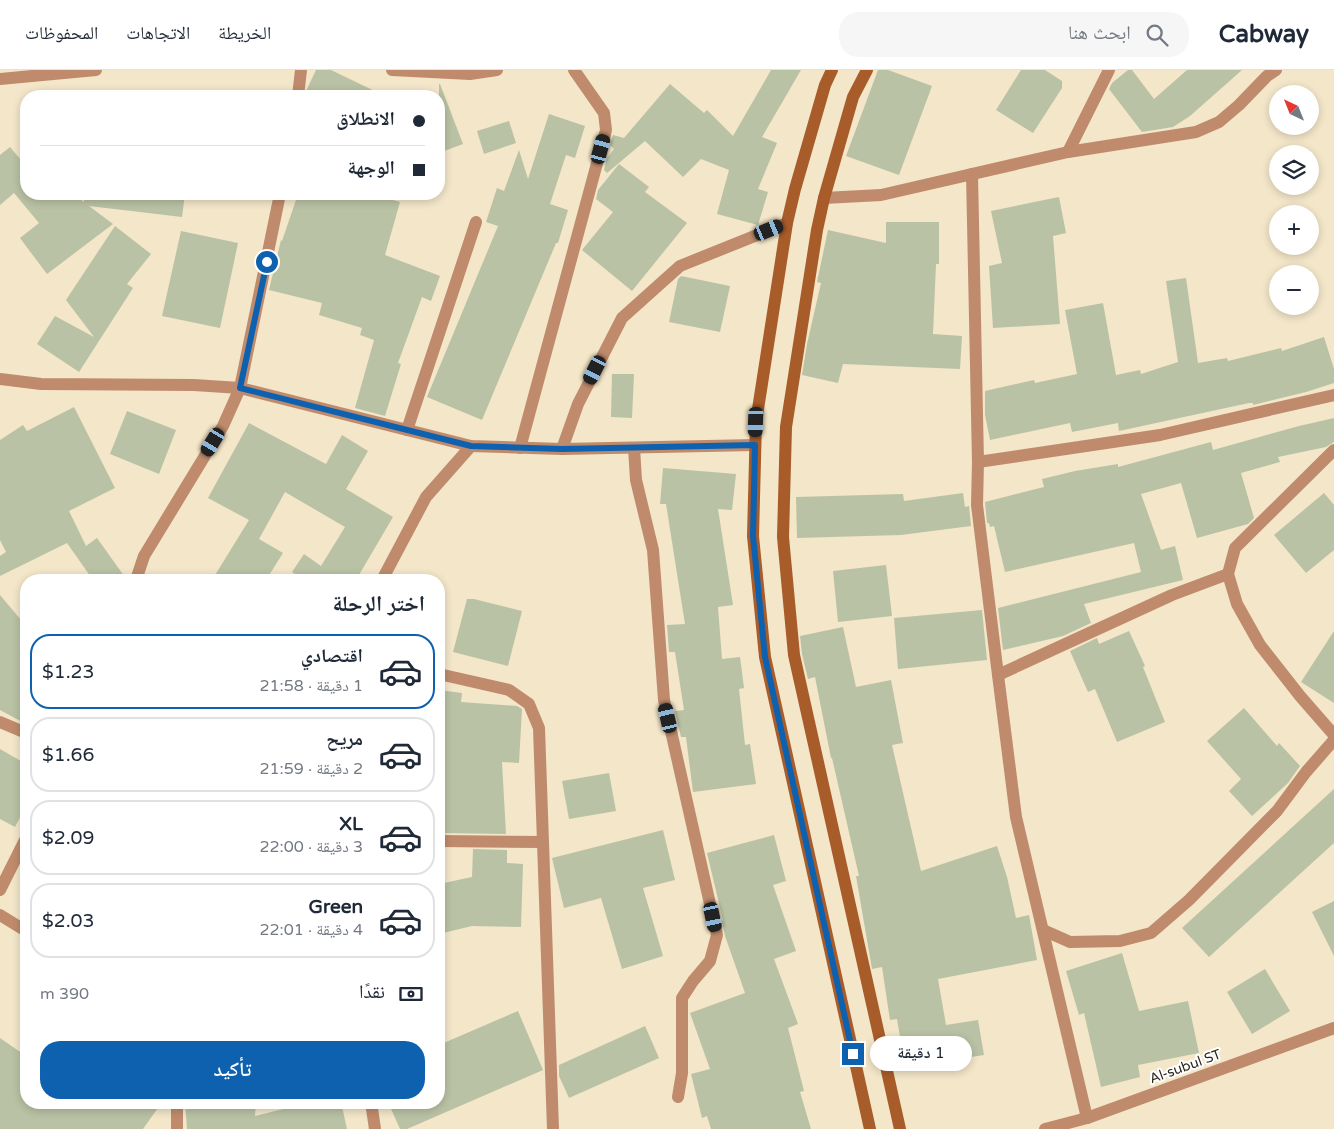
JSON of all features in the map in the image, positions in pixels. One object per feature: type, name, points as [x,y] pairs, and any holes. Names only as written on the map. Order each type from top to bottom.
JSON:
[{"type":"main road","points":[[832,70],[824,85],[787,223],[756,422],[753,536],[765,657],[870,1129]]},
{"type":"main road","points":[[867,70],[853,97],[824,198],[817,230],[786,427],[783,537],[794,655],[900,1129]]},
{"type":"street","points":[[0,79],[96,70]]},
{"type":"street","points":[[299,90],[301,70]]},
{"type":"street","points":[[392,70],[470,74],[497,70]]},
{"type":"street","points":[[520,448],[606,130],[604,114],[574,70]]},
{"type":"street","points":[[1068,152],[1110,70]]},
{"type":"street","points":[[824,198],[881,195],[1068,152],[1196,132],[1219,122],[1239,105],[1267,76],[1276,70]]},
{"type":"street","points":[[972,174],[978,462],[977,505],[1016,817],[1087,1118]]},
{"type":"street","points":[[138,574],[144,556],[223,426],[240,388],[279,200]]},
{"type":"street","points":[[407,430],[476,222]]},
{"type":"street","points":[[562,449],[578,404],[622,318],[680,266],[787,223]]},
{"type":"street","points":[[0,379],[41,384],[194,385],[240,388],[471,446],[562,449],[755,445]]},
{"type":"street","points":[[978,462],[1160,435],[1334,395]]},
{"type":"street","points":[[385,574],[426,496],[471,446]]},
{"type":"street","points":[[634,448],[636,480],[653,550],[664,700],[717,935],[710,961],[693,980],[682,998],[682,1073],[678,1097]]},
{"type":"street","points":[[1334,450],[1235,548],[1228,574],[1237,604],[1260,645],[1334,735]]},
{"type":"street","points":[[998,674],[1172,595],[1228,574]]},
{"type":"street","points":[[445,675],[509,690],[529,704],[539,728],[553,1129]]},
{"type":"street","points":[[0,722],[20,730]]},
{"type":"street","points":[[1043,930],[1070,942],[1120,940],[1151,933],[1189,900],[1277,811],[1306,772],[1334,740]]},
{"type":"street","points":[[445,842],[543,842]]},
{"type":"street","points":[[0,890],[20,850]]},
{"type":"street","points":[[0,915],[20,927]]},
{"type":"street","name":"Al-subul ST","points":[[1045,1129],[1087,1118],[1334,1028]]},
{"type":"street","points":[[177,1109],[177,1129]]},
{"type":"street","points":[[372,1109],[375,1129]]},
{"type":"building","points":[[316,70],[331,70],[373,90],[307,90]]},
{"type":"building","points":[[771,70],[801,70],[762,137],[777,143],[758,189],[768,192],[758,225],[717,214],[729,170],[701,159],[683,177],[645,141],[607,173],[604,170],[607,158],[614,149],[610,145],[613,135],[624,138],[670,84],[704,113],[707,110],[733,136]]},
{"type":"building","points":[[878,70],[888,70],[932,86],[899,175],[846,156]]},
{"type":"building","points":[[1021,70],[1045,70],[1062,81],[1062,88],[1033,133],[996,110]]},
{"type":"building","points":[[1128,70],[1132,70],[1154,99],[1187,70],[1242,70],[1190,116],[1173,127],[1142,132],[1109,89],[1112,83]]},
{"type":"building","points":[[445,97],[463,144],[445,151]]},
{"type":"building","points":[[549,114],[585,126],[575,158],[566,155],[550,204],[568,210],[558,243],[556,243],[482,420],[427,397],[498,226],[486,222],[497,188],[504,191],[519,150],[528,179]]},
{"type":"building","points":[[509,121],[516,143],[484,154],[477,131]]},
{"type":"building","points":[[10,147],[20,159],[20,200],[81,200],[84,202],[84,200],[184,200],[182,217],[89,206],[113,224],[47,274],[20,238],[39,223],[14,193],[0,205],[0,155]]},
{"type":"building","points":[[619,164],[649,187],[645,192],[687,223],[632,291],[582,250],[613,212],[596,199],[598,190]]},
{"type":"building","points":[[1059,197],[1066,233],[1053,236],[1060,324],[993,328],[989,266],[1002,263],[991,211]]},
{"type":"building","points":[[296,200],[392,200],[400,202],[385,255],[440,276],[431,301],[422,297],[398,363],[401,364],[385,416],[355,408],[374,340],[360,335],[362,328],[319,315],[322,303],[269,290],[282,241]]},
{"type":"building","points":[[886,222],[939,222],[939,264],[936,264],[933,334],[962,336],[960,369],[843,364],[838,383],[802,375],[821,283],[817,282],[828,230],[886,243]]},
{"type":"building","points":[[115,226],[151,254],[127,284],[133,288],[79,372],[37,344],[55,316],[94,337],[66,300]]},
{"type":"building","points":[[181,231],[238,243],[220,328],[162,316]]},
{"type":"building","points":[[681,276],[730,286],[720,332],[669,322],[678,279]]},
{"type":"building","points":[[1186,278],[1198,363],[1227,358],[1228,361],[1281,348],[1282,351],[1324,337],[1334,369],[1334,383],[1253,405],[1253,403],[1249,403],[1119,431],[1118,423],[1072,432],[1070,423],[990,440],[985,415],[985,391],[1034,380],[1035,383],[1077,374],[1065,310],[1103,303],[1116,375],[1140,370],[1141,374],[1178,362],[1166,281]]},
{"type":"building","points":[[612,374],[634,374],[632,418],[611,417]]},
{"type":"building","points":[[74,407],[115,488],[69,511],[86,546],[97,538],[123,574],[89,574],[67,543],[0,576],[0,556],[6,552],[0,540],[0,440],[23,425],[27,431]]},
{"type":"building","points":[[127,411],[176,430],[159,474],[110,454]]},
{"type":"building","points":[[1334,418],[1334,442],[1326,447],[1278,457],[1280,462],[1241,473],[1254,518],[1248,524],[1197,538],[1181,483],[1141,494],[1161,550],[1175,546],[1183,580],[1084,604],[1091,623],[1063,636],[1003,650],[998,608],[1141,572],[1134,543],[1005,572],[994,526],[990,527],[989,523],[987,523],[985,502],[1044,487],[1042,479],[1075,471],[1118,464],[1118,467],[1211,442],[1213,450]]},
{"type":"building","points":[[249,423],[326,464],[342,435],[368,451],[346,489],[393,517],[360,574],[295,574],[292,572],[304,554],[321,566],[345,527],[285,492],[259,539],[283,553],[270,574],[216,574],[249,520],[208,498]]},
{"type":"building","points":[[663,468],[736,474],[732,510],[718,509],[733,605],[718,607],[722,659],[740,657],[744,688],[739,689],[745,745],[750,744],[756,784],[693,792],[686,737],[681,737],[675,711],[684,710],[675,652],[669,652],[667,625],[685,624],[666,504],[660,504]]},
{"type":"building","points":[[963,493],[965,507],[969,506],[971,526],[901,535],[797,538],[796,497],[903,494],[904,501]]},
{"type":"building","points":[[1324,493],[1334,505],[1334,550],[1306,573],[1274,535]]},
{"type":"building","points":[[886,565],[892,616],[838,622],[833,571]]},
{"type":"building","points":[[0,595],[20,619],[20,721],[0,710]]},
{"type":"building","points":[[467,599],[522,611],[508,666],[453,652]]},
{"type":"building","points":[[982,610],[987,660],[898,669],[894,618]]},
{"type":"building","points":[[843,627],[856,687],[891,680],[903,743],[892,745],[921,871],[997,846],[1007,877],[1016,918],[1029,915],[1037,960],[938,979],[946,1025],[978,1020],[984,1055],[905,1067],[897,1019],[890,1020],[882,967],[872,969],[856,876],[859,876],[831,758],[815,677],[808,679],[800,636]]},
{"type":"building","points":[[1129,631],[1145,666],[1143,667],[1165,722],[1117,742],[1095,689],[1088,692],[1070,651],[1097,638],[1099,644]]},
{"type":"building","points":[[1334,631],[1334,703],[1301,682]]},
{"type":"building","points":[[445,691],[462,693],[461,702],[517,706],[522,709],[519,763],[502,762],[506,834],[445,833]]},
{"type":"building","points":[[1244,708],[1277,746],[1279,743],[1300,766],[1288,783],[1252,816],[1229,791],[1241,779],[1207,741]]},
{"type":"building","points":[[0,749],[20,761],[20,817],[15,827],[0,819]]},
{"type":"building","points":[[609,773],[616,811],[569,819],[562,781]]},
{"type":"building","points":[[1334,789],[1334,843],[1209,957],[1182,928]]},
{"type":"building","points":[[663,830],[675,880],[643,888],[663,956],[622,969],[601,898],[564,908],[552,858]]},
{"type":"building","points":[[774,835],[786,881],[773,885],[796,951],[774,959],[798,1024],[788,1028],[804,1091],[800,1092],[811,1129],[711,1129],[707,1116],[702,1118],[691,1074],[710,1069],[690,1013],[745,993],[725,936],[707,853]]},
{"type":"building","points":[[473,849],[507,850],[507,863],[523,864],[521,927],[472,926],[445,933],[445,883],[472,877]]},
{"type":"building","points":[[1334,901],[1334,956],[1312,912]]},
{"type":"building","points":[[1122,953],[1139,1011],[1188,1001],[1199,1053],[1138,1065],[1140,1077],[1101,1087],[1084,1013],[1079,1015],[1066,971]]},
{"type":"building","points":[[1265,969],[1290,1011],[1252,1034],[1227,992]]},
{"type":"building","points":[[518,1011],[543,1070],[407,1129],[400,1129],[391,1109],[445,1109],[445,1042]]},
{"type":"building","points":[[645,1026],[659,1058],[569,1098],[559,1076],[559,1065]]},
{"type":"building","points":[[0,1038],[20,1052],[20,1109],[157,1109],[143,1129],[0,1129]]},
{"type":"building","points":[[186,1109],[256,1109],[255,1116],[284,1109],[343,1109],[347,1129],[187,1129]]},
{"type":"route","points":[[267,262],[240,388],[471,446],[562,449],[755,445],[753,536],[765,657],[853,1054]]}]
